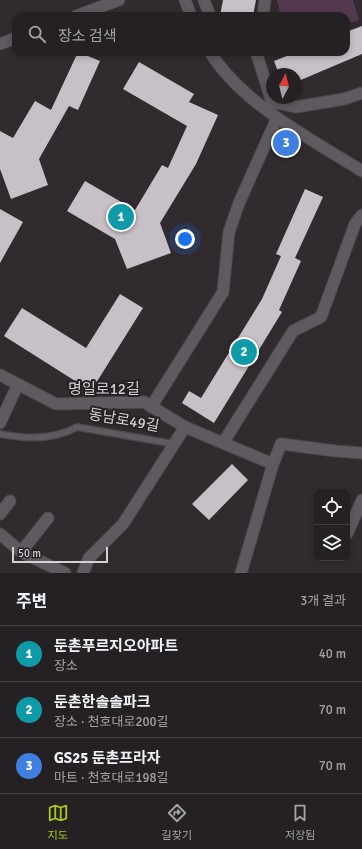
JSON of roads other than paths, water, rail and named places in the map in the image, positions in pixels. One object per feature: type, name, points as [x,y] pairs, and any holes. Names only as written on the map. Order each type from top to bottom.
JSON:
[{"type":"street","points":[[87,12],[119,0]]},
{"type":"street","points":[[185,0],[190,12]]},
{"type":"street","points":[[204,0],[208,12]]},
{"type":"street","points":[[263,12],[265,0]]},
{"type":"street","points":[[0,44],[12,40]]},
{"type":"street","points":[[212,56],[220,69],[268,112],[362,171]]},
{"type":"street","points":[[257,56],[272,102],[296,107],[344,99],[362,93]]},
{"type":"street","points":[[151,407],[223,292],[229,232],[239,203],[277,118]]},
{"type":"street","points":[[223,443],[293,331],[320,317],[355,224],[362,215]]},
{"type":"street","name":"명일로12길","points":[[0,375],[56,404],[144,402],[185,427],[273,464]]},
{"type":"street","points":[[0,423],[18,384]]},
{"type":"street","name":"동남로49길","points":[[83,573],[89,558],[123,524],[185,427]]},
{"type":"street","points":[[241,573],[273,464],[281,444],[336,452],[362,452]]},
{"type":"street","points":[[350,527],[362,500]]},
{"type":"street","points":[[0,514],[10,501]]},
{"type":"street","points":[[21,552],[48,518]]},
{"type":"street","points":[[0,534],[21,552],[65,573]]},
{"type":"lane","name":"동남로49길","points":[[0,434],[22,438],[66,433],[77,427],[174,444]]},
{"type":"place","name":"GS25 둔촌프라자","points":[[286,143]]},
{"type":"place","name":"둔촌푸르지오아파트","points":[[121,217]]},
{"type":"place","name":"둔촌한솔솔파크","points":[[244,352]]}]
